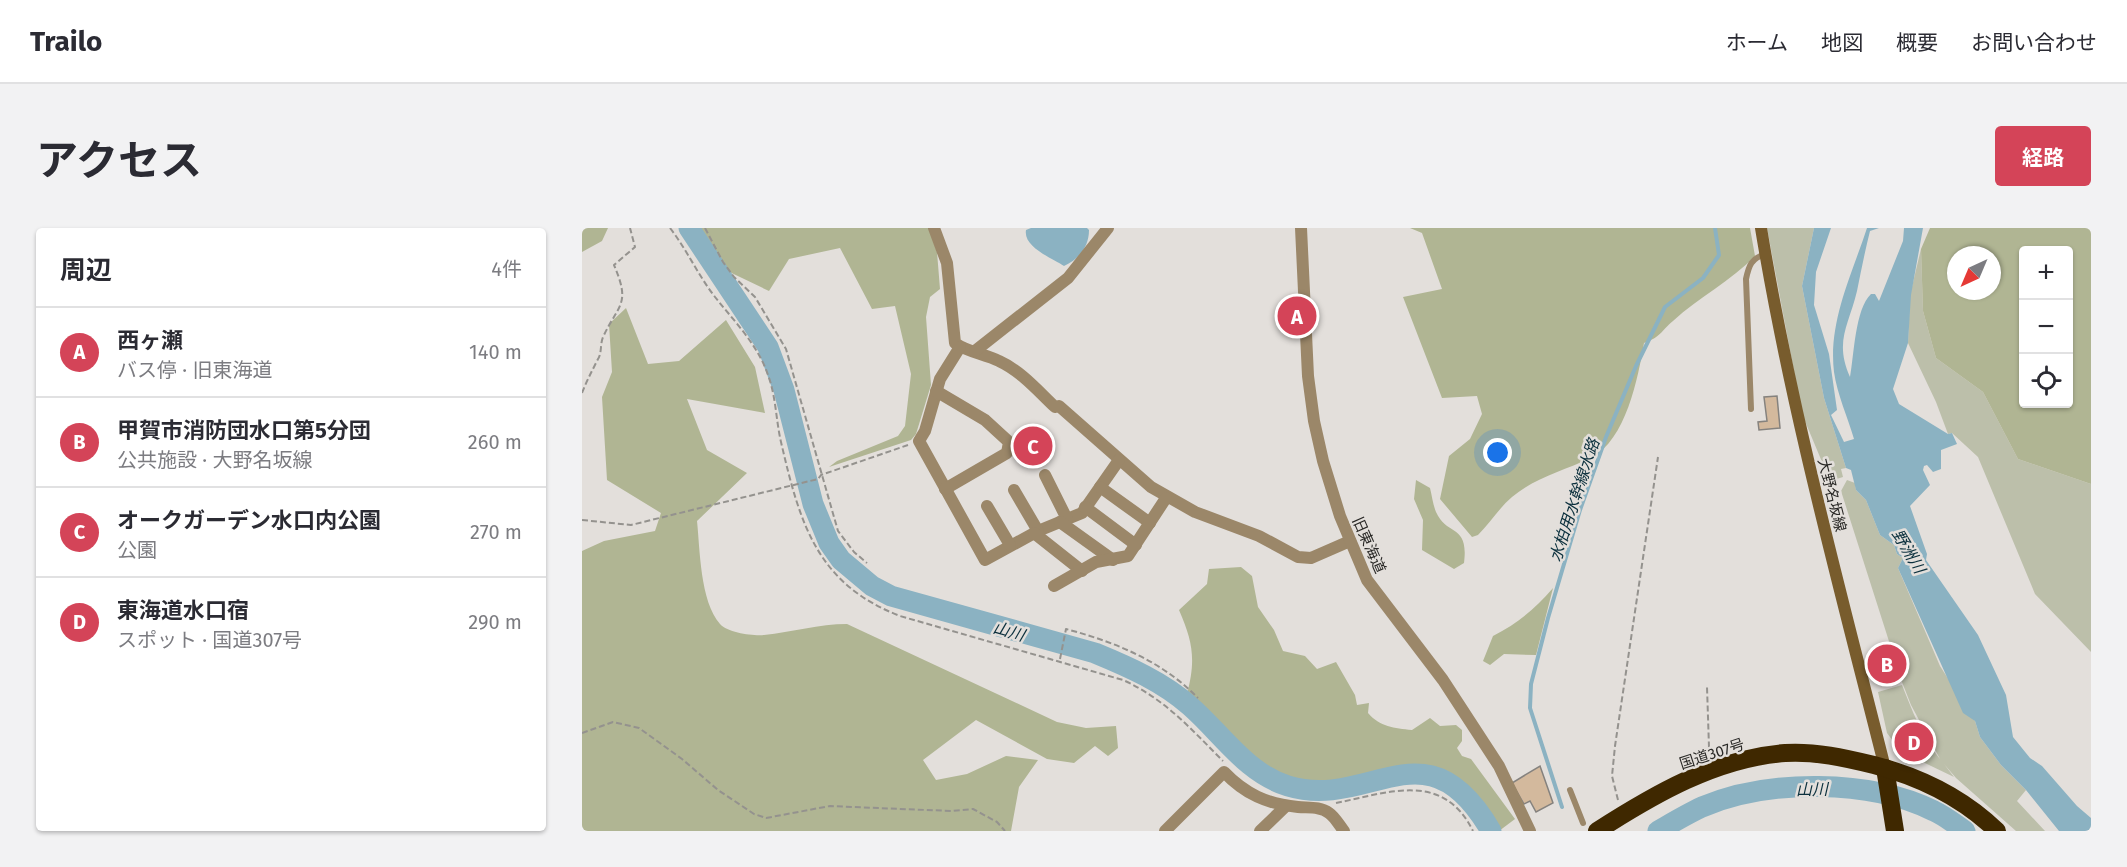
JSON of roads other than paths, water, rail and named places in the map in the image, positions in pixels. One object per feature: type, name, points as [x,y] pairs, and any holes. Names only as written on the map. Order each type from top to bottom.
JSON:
[{"type":"highway","name":"国道307号","points":[[1590,827],[1683,782],[1739,761],[1785,753],[1828,755],[1886,775],[1913,777],[1954,797],[1995,828]]},
{"type":"highway","points":[[1886,775],[1894,824]]},
{"type":"main road","name":"大野名坂線","points":[[1761,228],[1798,421],[1886,775]]},
{"type":"street","points":[[934,228],[947,263],[952,326],[955,343],[960,347],[975,351],[1015,370],[1166,498],[1195,512],[1259,536],[1298,557],[1311,558],[1350,541]]},
{"type":"street","points":[[975,351],[1068,278],[1108,228]]},
{"type":"street","name":"旧東海道","points":[[1301,228],[1308,376],[1314,421],[1325,470],[1350,541],[1367,580],[1443,680],[1499,766],[1530,831]]},
{"type":"street","points":[[960,347],[940,379],[925,431],[919,441],[985,560],[1036,532],[1077,516],[1119,460]]},
{"type":"street","points":[[936,391],[985,420],[1009,442],[1007,453],[945,489]]},
{"type":"street","points":[[1045,475],[1064,521],[1113,560]]},
{"type":"street","points":[[1100,487],[1150,523]]},
{"type":"street","points":[[1014,490],[1036,532],[1082,571]]},
{"type":"street","points":[[1054,586],[1096,562],[1128,556],[1166,498]]},
{"type":"street","points":[[987,506],[1010,545]]},
{"type":"street","points":[[1085,507],[1136,545]]},
{"type":"street","points":[[1165,831],[1224,772],[1240,789],[1261,800],[1286,806],[1321,809],[1330,814],[1344,831]]},
{"type":"street","points":[[1260,831],[1286,806]]},
{"type":"lane","points":[[1751,409],[1746,279],[1749,264],[1765,254]]},
{"type":"lane","points":[[1570,790],[1590,827]]},
{"type":"water","points":[[1031,228],[1087,228],[1089,236],[1082,252],[1064,266],[1029,242],[1026,230]]},
{"type":"water","name":"野洲川","points":[[1814,228],[1831,228],[1816,272],[1814,305],[1829,354],[1837,410],[1831,415],[1844,442],[1854,439],[1835,380],[1833,353],[1843,298],[1867,228],[1879,228],[1870,231],[1857,291],[1844,333],[1843,353],[1850,377],[1858,321],[1866,301],[1871,294],[1875,294],[1879,301],[1903,241],[1904,228],[1923,228],[1911,295],[1908,343],[1893,389],[1899,404],[1948,434],[1952,433],[1957,444],[1941,450],[1941,469],[1933,472],[1927,465],[1924,466],[1923,470],[1930,485],[1910,506],[1927,554],[1926,560],[1978,635],[2006,695],[2013,737],[2030,758],[2042,766],[2077,806],[2091,818],[2091,831],[2059,831],[2026,790],[2001,765],[1980,737],[1975,721],[1963,713],[1898,568],[1903,558],[1897,554],[1894,545],[1880,535],[1866,500],[1856,490],[1851,470],[1846,468],[1824,398],[1802,286]]},
{"type":"waterway","name":"山川","points":[[689,228],[768,347],[784,390],[813,504],[829,543],[841,560],[872,586],[891,596],[1095,653],[1133,670],[1180,697],[1235,752],[1259,772],[1288,786],[1318,791],[1346,788],[1396,776],[1420,774],[1444,780],[1467,798],[1491,831]]},
{"type":"waterway","name":"水柏用水幹線水路","points":[[1562,807],[1530,708],[1531,684],[1548,618],[1580,510],[1606,437],[1636,366],[1665,307],[1703,278],[1719,255],[1715,228]]},
{"type":"waterway","name":"山川","points":[[1658,831],[1702,807],[1728,798],[1757,791],[1819,786],[1850,788],[1908,800],[1938,813],[1965,831]]},
{"type":"place","name":"西ヶ瀬","points":[[1297,316]]},
{"type":"place","name":"オークガーデン水口内公園","points":[[1033,446]]},
{"type":"place","name":"甲賀市消防団水口第5分団","points":[[1887,664]]},
{"type":"place","name":"東海道水口宿","points":[[1914,742]]}]
